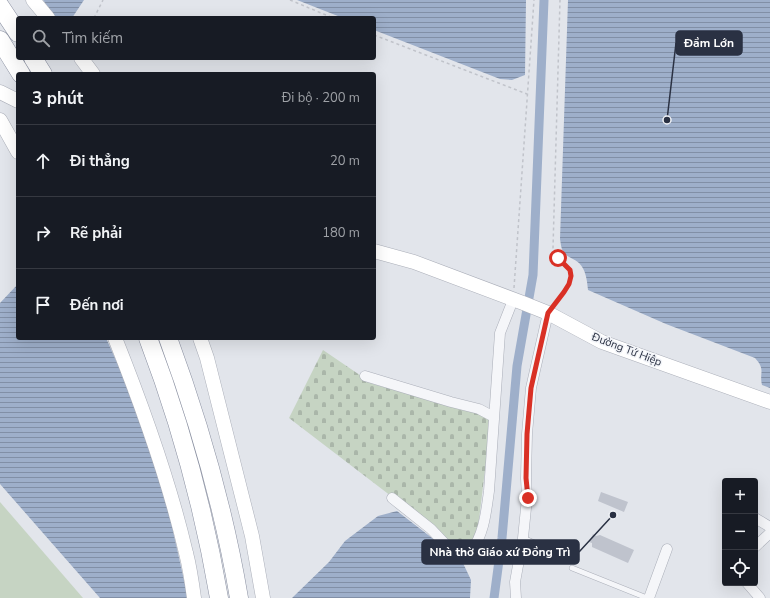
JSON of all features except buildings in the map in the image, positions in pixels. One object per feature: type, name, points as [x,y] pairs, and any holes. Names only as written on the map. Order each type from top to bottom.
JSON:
[{"type":"highway","points":[[0,6],[16,30]]},
{"type":"highway","points":[[0,40],[20,72]]},
{"type":"highway","points":[[34,60],[41,72]]},
{"type":"highway","points":[[149,340],[171,402],[188,459],[214,569],[219,598]]},
{"type":"highway","points":[[169,340],[206,453],[219,504],[239,598]]},
{"type":"street","points":[[33,0],[46,16]]},
{"type":"street","points":[[82,60],[92,72]]},
{"type":"street","points":[[0,92],[16,101]]},
{"type":"street","points":[[0,120],[16,148]]},
{"type":"street","name":"Đường Tứ Hiệp","points":[[376,252],[414,262],[545,312],[602,342],[770,402]]},
{"type":"street","points":[[392,498],[431,529],[450,549],[462,553],[470,553],[477,544],[486,512],[498,382],[500,333],[518,302]]},
{"type":"street","points":[[516,598],[515,582],[528,498],[526,478],[527,434],[531,388],[545,312]]},
{"type":"street","points":[[116,340],[140,398],[164,474],[187,554],[194,598]]},
{"type":"street","points":[[201,340],[207,358],[252,536],[263,598]]},
{"type":"street","points":[[365,376],[479,409],[494,417]]},
{"type":"street","points":[[758,520],[770,527]]},
{"type":"street","points":[[758,544],[770,533]]},
{"type":"street","points":[[648,598],[667,549]]},
{"type":"street","points":[[750,586],[760,598]]},
{"type":"lane","points":[[523,538],[567,557]]},
{"type":"lane","points":[[572,568],[648,598]]},
{"type":"path","points":[[95,16],[103,0]]},
{"type":"path","points":[[290,0],[328,16]]},
{"type":"path","points":[[518,302],[527,94],[534,0]]},
{"type":"path","points":[[545,312],[564,292],[569,284],[571,276],[570,270],[554,254],[553,248],[560,0]]},
{"type":"path","points":[[376,36],[527,94]]},
{"type":"green space","points":[[323,350],[373,384],[474,412],[491,421],[477,536],[469,550],[455,545],[289,418]]},
{"type":"green space","points":[[0,502],[83,598],[0,598]]},
{"type":"water","points":[[43,0],[84,0],[73,16],[55,16]]},
{"type":"water","points":[[297,0],[526,0],[525,75],[512,80],[500,79],[376,31],[376,16],[338,16]]},
{"type":"water","points":[[568,0],[770,0],[770,388],[762,385],[761,368],[755,358],[666,324],[588,290],[586,275],[583,269],[563,251],[560,239]]},
{"type":"water","points":[[16,286],[16,340],[107,340],[135,403],[165,495],[188,598],[100,598],[0,484],[0,303]]},
{"type":"water","points":[[397,511],[462,561],[471,580],[470,598],[292,598],[329,562],[345,541],[378,516]]},
{"type":"waterway","points":[[494,598],[502,538],[517,366],[533,275],[544,0]]},
{"type":"place","name":"Đầm Lớn","points":[[667,120]]},
{"type":"place","name":"Nhà thờ Giáo xứ Đồng Trì","points":[[613,515]]},
{"type":"route","points":[[528,498],[526,478],[527,434],[531,388],[548,313],[569,284],[571,276],[570,270],[558,258]]}]
